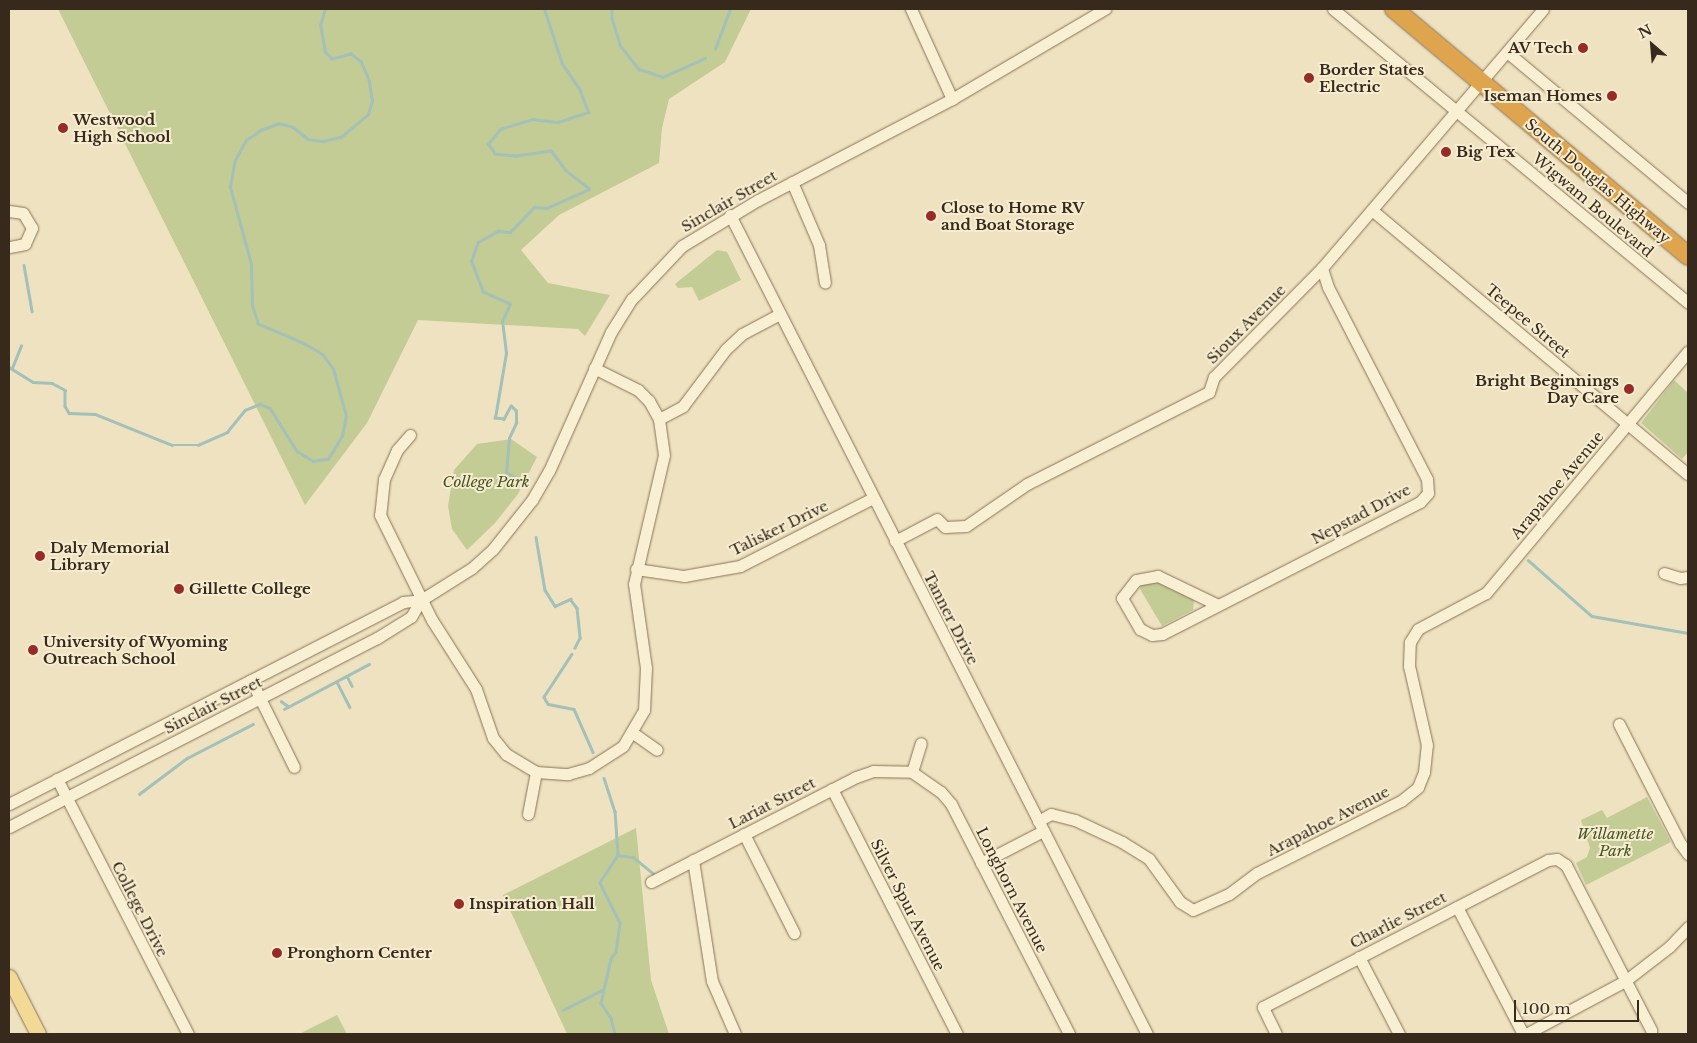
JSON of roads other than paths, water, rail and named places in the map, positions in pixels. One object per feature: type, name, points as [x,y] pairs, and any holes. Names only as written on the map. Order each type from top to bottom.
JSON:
[{"type":"highway","name":"South Douglas Highway","points":[[1394,9],[1688,256]]},
{"type":"main road","points":[[9,977],[38,1034]]},
{"type":"street","points":[[911,9],[952,99]]},
{"type":"street","name":"Sinclair Street","points":[[9,804],[403,602],[421,600],[472,568],[493,549],[532,500],[611,332],[658,269],[682,246],[730,215],[952,99],[1104,9]]},
{"type":"street","name":"Wigwam Boulevard","points":[[1333,9],[1688,303]]},
{"type":"street","name":"Sioux Avenue","points":[[895,541],[937,519],[945,527],[966,526],[1027,484],[1209,392],[1214,377],[1251,343],[1322,268],[1543,9]]},
{"type":"street","points":[[1507,52],[1688,204]]},
{"type":"street","points":[[792,182],[819,245],[825,283]]},
{"type":"street","points":[[9,211],[23,213],[32,228],[25,244],[9,247]]},
{"type":"street","name":"Teepee Street","points":[[1372,211],[1688,474]]},
{"type":"street","name":"Tanner Drive","points":[[730,215],[1147,1034]]},
{"type":"street","name":"Nepstad Drive","points":[[1218,605],[1158,576],[1136,580],[1122,598],[1140,629],[1152,635],[1162,634],[1420,502],[1428,493],[1428,479],[1332,295],[1322,268]]},
{"type":"street","points":[[659,419],[683,406],[726,349],[742,334],[780,314]]},
{"type":"street","name":"Arapahoe Avenue","points":[[1040,826],[1050,814],[1075,820],[1122,842],[1149,859],[1180,902],[1193,910],[1229,894],[1256,874],[1401,801],[1418,787],[1424,772],[1427,745],[1409,666],[1410,642],[1418,629],[1486,593],[1688,351]]},
{"type":"street","points":[[410,435],[397,450],[384,479],[380,493],[380,516],[421,600],[476,690],[493,738],[506,754],[536,772],[568,774],[588,768],[611,755],[633,732],[644,710],[648,688],[636,606],[636,568],[664,455],[659,419],[638,390],[594,368]]},
{"type":"street","name":"Talisker Drive","points":[[636,568],[684,576],[740,566],[873,498]]},
{"type":"street","points":[[1664,573],[1680,578],[1688,577]]},
{"type":"street","name":"Sinclair Street","points":[[9,827],[377,638],[411,617],[421,600]]},
{"type":"street","points":[[251,680],[294,767]]},
{"type":"street","points":[[1619,724],[1680,843],[1688,854]]},
{"type":"street","points":[[633,732],[658,750]]},
{"type":"street","points":[[912,772],[921,743]]},
{"type":"street","name":"Lariat Street","points":[[651,882],[832,789],[873,770],[912,772]]},
{"type":"street","points":[[528,814],[536,772]]},
{"type":"street","name":"Longhorn Avenue","points":[[912,772],[941,792],[951,804],[1069,1034]]},
{"type":"street","name":"College Drive","points":[[57,779],[188,1034]]},
{"type":"street","name":"Silver Spur Avenue","points":[[832,789],[957,1034]]},
{"type":"street","points":[[981,863],[1040,826]]},
{"type":"street","points":[[744,834],[794,933]]},
{"type":"street","name":"Charlie Street","points":[[1276,1034],[1263,1007],[1548,860],[1557,859],[1566,864],[1626,981]]},
{"type":"street","points":[[693,860],[712,981],[735,1034]]},
{"type":"street","points":[[1457,907],[1525,1034],[1626,981],[1669,947],[1688,927]]},
{"type":"street","points":[[1359,957],[1399,1034]]},
{"type":"street","points":[[1626,981],[1651,1030]]},
{"type":"waterway","points":[[9,367],[33,382],[52,383],[65,390],[65,406],[69,413],[95,414],[172,445],[198,445],[227,432],[245,410],[260,404],[270,408],[297,451],[313,461],[328,459],[342,436],[346,416],[333,369],[323,355],[305,344],[258,324],[252,306],[251,264],[230,187],[235,160],[246,140],[261,130],[279,123],[293,127],[308,139],[323,141],[341,137],[368,114],[372,101],[369,81],[361,62],[351,54],[332,59],[325,52],[320,25],[325,9]]},
{"type":"waterway","points":[[518,479],[506,473],[509,438],[516,423],[516,411],[511,406],[504,419],[495,418],[506,353],[502,321],[510,304],[483,292],[471,261],[478,242],[498,231],[510,232],[534,207],[547,208],[589,189],[566,171],[551,151],[516,156],[495,154],[488,144],[500,129],[532,119],[558,122],[588,112],[579,89],[562,64],[544,9]]},
{"type":"waterway","points":[[612,9],[612,18],[620,45],[639,69],[663,77],[705,58]]},
{"type":"waterway","points":[[715,49],[730,9]]},
{"type":"waterway","points":[[24,265],[32,311]]},
{"type":"waterway","points":[[12,368],[21,346]]},
{"type":"waterway","points":[[536,537],[545,590],[555,606],[570,599],[577,608],[580,638],[575,648]]},
{"type":"waterway","points":[[1528,560],[1592,616],[1688,633]]},
{"type":"waterway","points":[[572,654],[544,697],[548,704],[574,709],[593,752]]},
{"type":"waterway","points":[[284,709],[369,664]]},
{"type":"waterway","points":[[347,676],[352,686]]},
{"type":"waterway","points":[[337,682],[350,707]]},
{"type":"waterway","points":[[281,701],[288,706]]},
{"type":"waterway","points":[[139,794],[187,758],[253,724]]},
{"type":"waterway","points":[[604,778],[615,811],[618,855],[600,883],[620,923],[616,952],[611,959],[601,1003],[611,1018],[615,1034]]},
{"type":"waterway","points":[[618,855],[633,857],[653,873]]},
{"type":"waterway","points":[[563,1010],[602,990]]},
{"type":"place","name":"AV Tech","points":[[1583,48]]},
{"type":"place","name":"Border States Electric","points":[[1309,78]]},
{"type":"place","name":"Iseman Homes","points":[[1612,96]]},
{"type":"place","name":"Westwood High School","points":[[63,128]]},
{"type":"place","name":"Big Tex","points":[[1446,152]]},
{"type":"place","name":"Close to Home RV and Boat Storage","points":[[931,216]]},
{"type":"place","name":"Bright Beginnings Day Care","points":[[1629,389]]},
{"type":"place","name":"Daly Memorial Library","points":[[40,556]]},
{"type":"place","name":"Gillette College","points":[[179,589]]},
{"type":"place","name":"University of Wyoming Outreach School","points":[[33,650]]},
{"type":"place","name":"Inspiration Hall","points":[[459,904]]},
{"type":"place","name":"Pronghorn Center","points":[[277,953]]},
{"type":"park label","name":"College Park","points":[[486,482]]},
{"type":"park label","name":"Willamette Park","points":[[1615,842]]}]
